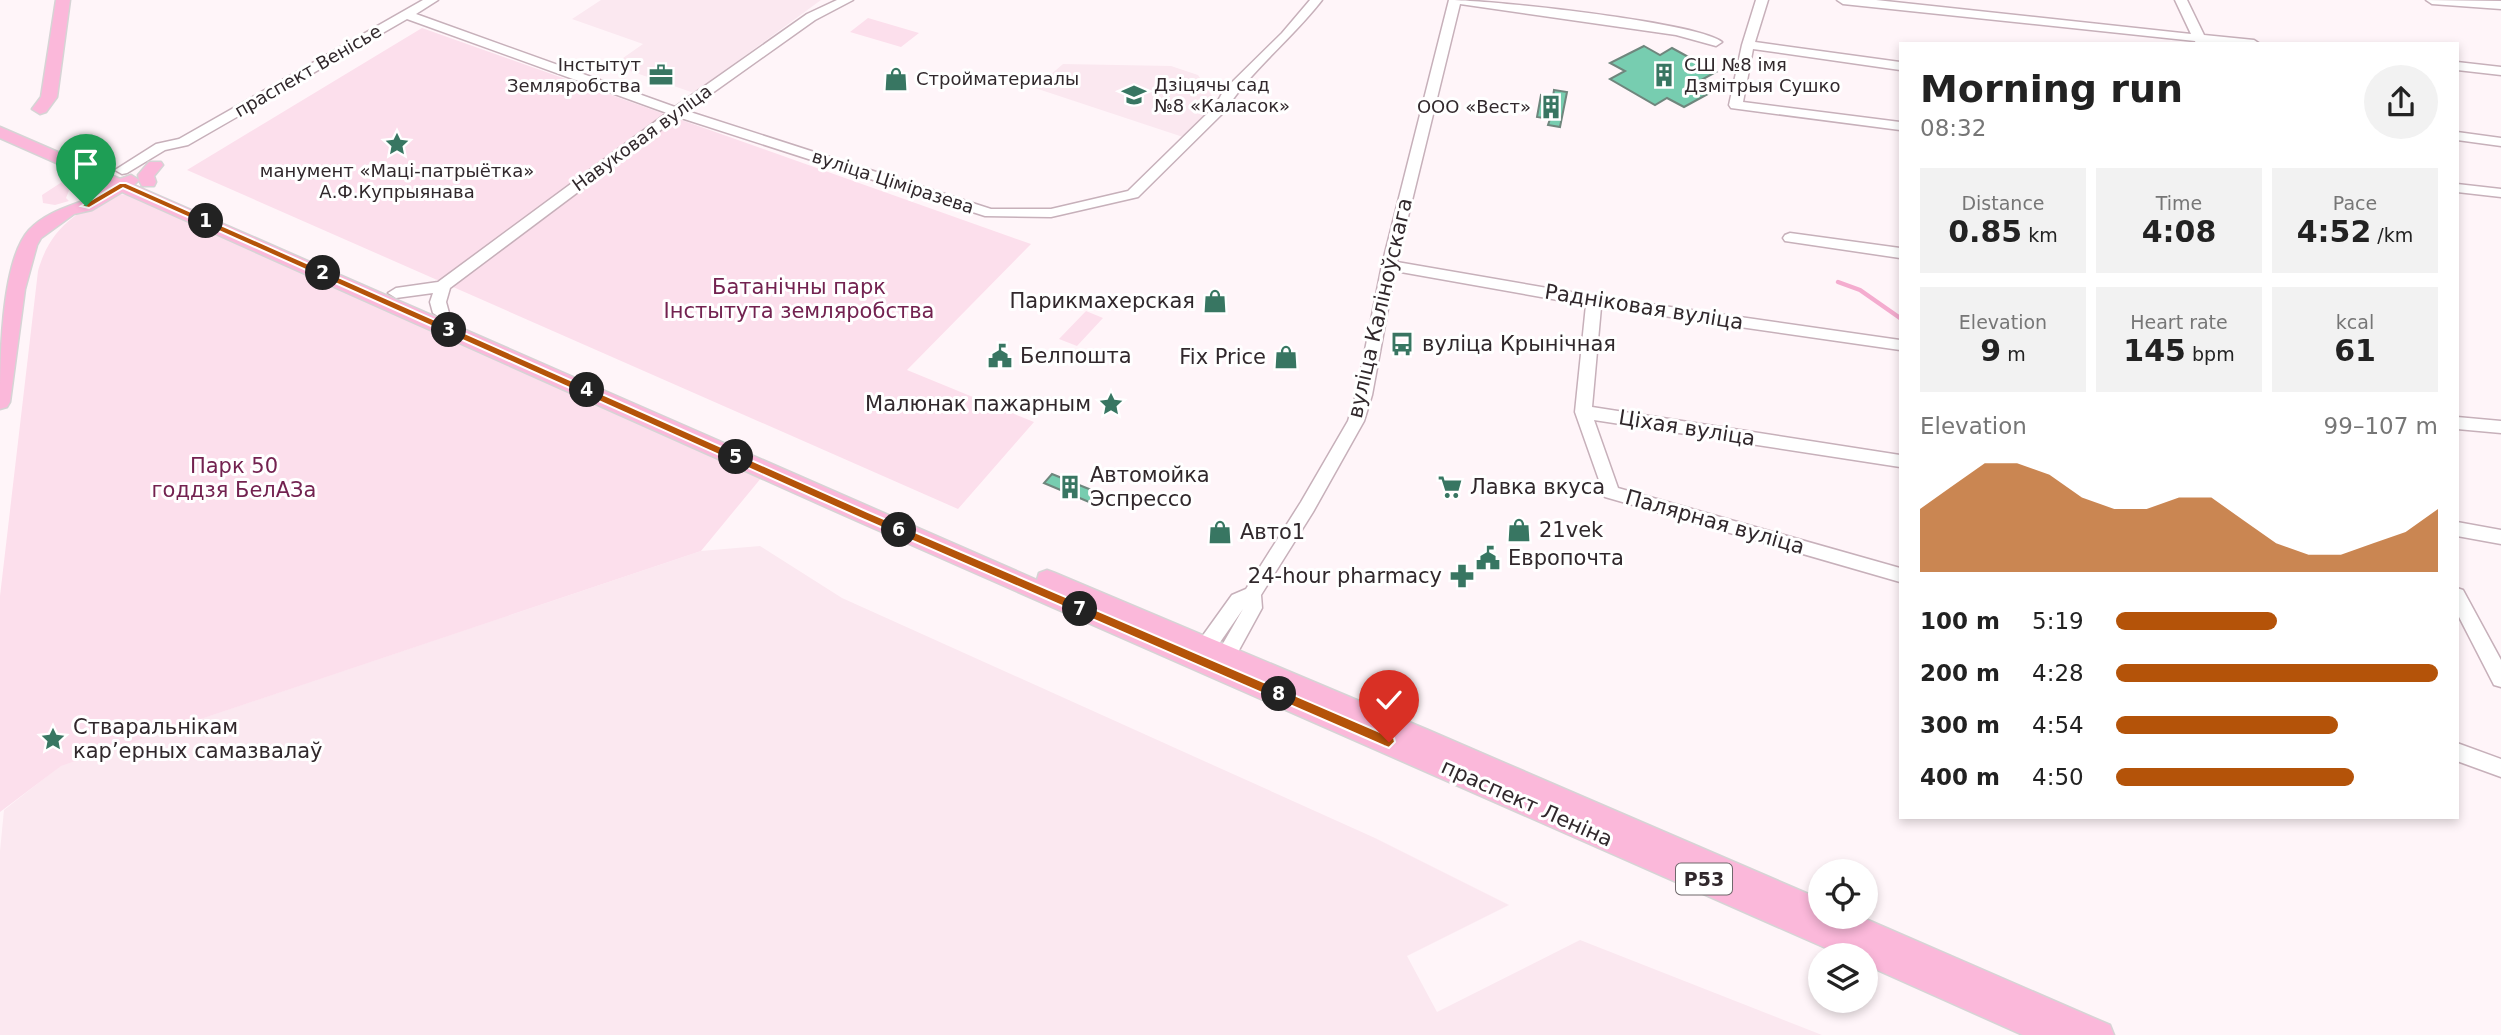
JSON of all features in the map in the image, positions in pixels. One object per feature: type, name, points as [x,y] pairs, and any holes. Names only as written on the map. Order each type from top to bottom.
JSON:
[{"type":"main road","points":[[40,109],[49,97],[63,0]]},
{"type":"main road","name":"праспект Леніна","points":[[0,118],[864,515],[1212,656],[1808,907]]},
{"type":"main road","name":"праспект Леніна","points":[[0,132],[127,178],[396,293],[2055,1035]]},
{"type":"main road","points":[[0,402],[16,289],[29,245],[41,227],[68,210],[86,206],[127,178],[146,175],[155,165]]},
{"type":"main road","points":[[1858,929],[2100,1035]]},
{"type":"street","name":"праспект Венісье","points":[[127,178],[161,147],[183,142],[432,0]]},
{"type":"street","name":"Навуковая вуліца","points":[[396,293],[443,286],[677,112],[811,17],[847,0]]},
{"type":"street","name":"вуліца Ціміразева","points":[[406,15],[677,112],[990,213],[1051,213],[1133,194],[1220,108],[1229,93],[1286,36],[1316,0]]},
{"type":"street","name":"вуліца Каліноўскага","points":[[1212,656],[1253,608],[1252,594],[1307,507],[1356,421],[1364,395],[1389,265],[1456,0],[1677,31],[1716,42]]},
{"type":"street","points":[[1762,0],[1748,45],[1736,106],[1899,126]]},
{"type":"street","points":[[1843,0],[2219,42]]},
{"type":"street","points":[[2180,0],[2201,41]]},
{"type":"street","points":[[2432,0],[2501,5]]},
{"type":"street","points":[[1748,45],[1899,66]]},
{"type":"street","points":[[2459,66],[2501,71]]},
{"type":"street","points":[[2459,136],[2501,142]]},
{"type":"street","name":"праспект Венісье","points":[[155,165],[174,153],[183,142]]},
{"type":"street","points":[[2459,188],[2501,193]]},
{"type":"street","points":[[1790,238],[1899,253]]},
{"type":"street","name":"Радніковая вуліца","points":[[1389,265],[1594,301],[1899,345]]},
{"type":"street","points":[[441,313],[438,302],[443,286]]},
{"type":"street","points":[[1583,412],[1594,301]]},
{"type":"street","name":"Ціхая вуліца","points":[[1583,412],[1899,461]]},
{"type":"street","name":"Палярная вуліца","points":[[1583,412],[1611,492],[1899,575]]},
{"type":"street","points":[[2459,423],[2501,428]]},
{"type":"street","points":[[2459,529],[2501,537]]},
{"type":"street","points":[[2459,598],[2495,658],[2501,679]]},
{"type":"street","points":[[2459,753],[2501,768]]},
{"type":"shaded area","points":[[601,0],[821,0],[694,93],[613,65],[643,44],[572,19]]},
{"type":"shaded area","name":"Дзіцячы сад №8 «Каласок»","points":[[1063,64],[1171,66],[1198,75],[1216,102],[1186,138],[1035,88]]},
{"type":"shaded area","points":[[760,546],[842,598],[1375,838],[1509,905],[1407,956],[1437,1012],[1580,940],[1822,1035],[0,1035],[0,851],[4,810],[60,766],[701,551]]},
{"type":"green space","points":[[868,18],[919,33],[901,47],[850,32]]},
{"type":"green space","name":"Батанічны парк Інстытута земляробства","points":[[422,28],[1031,244],[907,370],[1034,422],[958,509],[187,170]]},
{"type":"green space","points":[[65,180],[72,183],[66,198],[69,201],[55,205],[43,203],[42,195]]},
{"type":"green space","name":"Парк 50 годдзя БелАЗа","points":[[118,194],[129,195],[766,472],[701,551],[61,766],[0,812],[0,596],[38,271],[50,243],[68,222],[90,206]]},
{"type":"green space","points":[[1086,311],[1103,318],[1077,346],[1059,339]]},
{"type":"building","name":"СШ №8 імя Дзмітрыя Сушко","points":[[1644,46],[1660,55],[1672,48],[1716,72],[1703,79],[1719,88],[1684,107],[1667,98],[1655,105],[1610,79],[1625,71],[1610,63]]},
{"type":"building","name":"ООО «Вест»","points":[[1554,90],[1567,92],[1560,127],[1548,125],[1550,119],[1537,117],[1541,95],[1553,97]]},
{"type":"building","name":"Автомойка Эспрессо","points":[[1052,474],[1096,492],[1089,502],[1044,483]]},
{"type":"waterway","points":[[1838,282],[1860,290],[1899,317]]},
{"type":"place","name":"Інстытут Земляробства","points":[[661,75]]},
{"type":"place","name":"СШ №8 імя Дзмітрыя Сушко","points":[[1664,75]]},
{"type":"place","name":"Стройматериалы","points":[[896,79]]},
{"type":"place","name":"Дзіцячы сад №8 «Каласок»","points":[[1134,95]]},
{"type":"place","name":"ООО «Вест»","points":[[1551,107]]},
{"type":"place","name":"манумент «Маці-патрыётка» А.Ф.Купрыянава","points":[[397,144]]},
{"type":"place","name":"Парикмахерская","points":[[1215,301]]},
{"type":"place","name":"вуліца Крынічная","points":[[1402,344]]},
{"type":"place","name":"Белпошта","points":[[1000,356]]},
{"type":"place","name":"Fix Price","points":[[1286,357]]},
{"type":"place","name":"Малюнак пажарным","points":[[1111,404]]},
{"type":"place","name":"Автомойка Эспрессо","points":[[1070,487]]},
{"type":"place","name":"Лавка вкуса","points":[[1450,487]]},
{"type":"place","name":"21vek","points":[[1519,530]]},
{"type":"place","name":"Авто1","points":[[1220,532]]},
{"type":"place","name":"Европочта","points":[[1488,558]]},
{"type":"place","name":"24-hour pharmacy","points":[[1462,576]]},
{"type":"place","name":"Стваральнікам карʼерных самазвалаў","points":[[53,739]]},
{"type":"route","points":[[86,206],[123,184],[864,515],[1389,742]]}]
